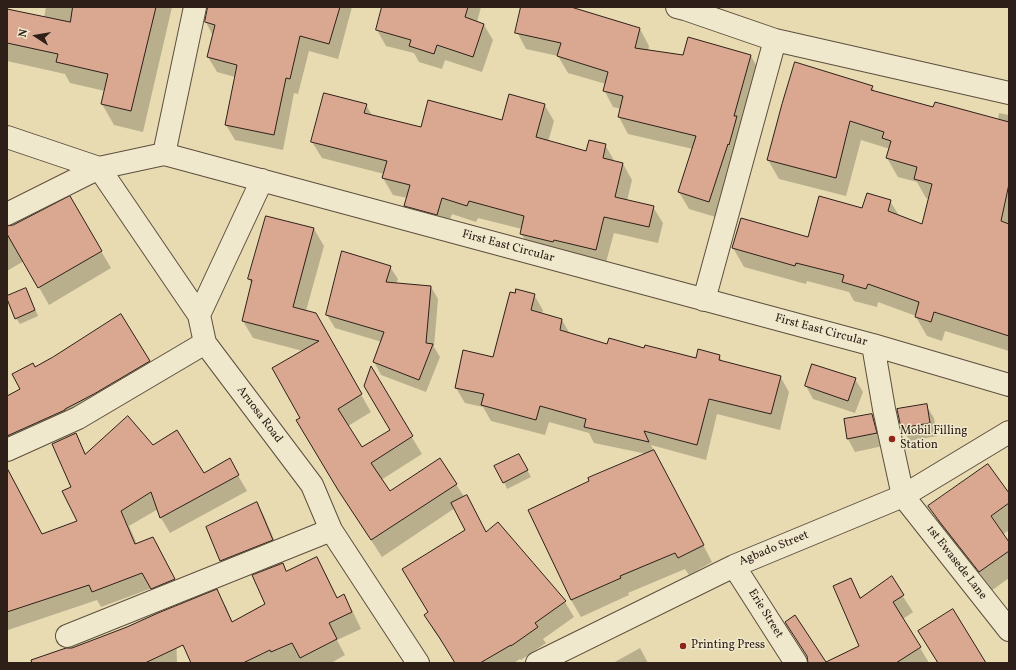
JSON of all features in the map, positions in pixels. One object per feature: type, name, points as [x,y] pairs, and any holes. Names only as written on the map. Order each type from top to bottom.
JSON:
[{"type":"street","points":[[164,154],[195,7]]},
{"type":"street","points":[[682,8],[775,40],[1009,93]]},
{"type":"street","points":[[704,300],[775,40]]},
{"type":"street","points":[[7,137],[99,168]]},
{"type":"street","name":"First East Circular","points":[[7,214],[99,168],[164,154],[873,345],[1009,385]]},
{"type":"street","name":"Aruosa Road","points":[[99,168],[199,315],[205,343],[312,485],[331,530],[418,663]]},
{"type":"street","points":[[199,315],[262,180]]},
{"type":"street","points":[[7,450],[78,418],[205,343]]},
{"type":"street","points":[[873,345],[884,408],[903,496]]},
{"type":"street","name":"Agbado Street","points":[[537,663],[734,566],[903,496],[1009,432]]},
{"type":"street","name":"1st Ewasede Lane","points":[[903,496],[1009,630]]},
{"type":"street","points":[[67,636],[331,530]]},
{"type":"street","name":"Erie Street","points":[[734,566],[796,663]]},
{"type":"building","points":[[73,7],[156,7],[131,111],[101,104],[108,74],[56,62],[58,54],[7,43],[7,9],[70,22]]},
{"type":"building","points":[[208,7],[340,7],[329,44],[300,36],[290,79],[286,78],[274,135],[225,125],[237,65],[207,57],[215,25],[205,22]]},
{"type":"building","points":[[382,7],[468,7],[465,17],[484,24],[473,57],[437,45],[434,54],[409,46],[411,40],[376,30]]},
{"type":"building","points":[[521,7],[571,7],[640,28],[635,48],[683,55],[688,37],[751,55],[734,116],[737,116],[729,145],[728,144],[709,202],[678,192],[696,136],[618,117],[623,96],[603,91],[608,72],[557,56],[561,43],[515,33]]},
{"type":"building","points":[[795,62],[873,86],[871,90],[933,107],[935,102],[1009,122],[1009,184],[1001,221],[1009,224],[1009,336],[934,312],[931,322],[915,317],[919,302],[868,284],[866,289],[842,282],[844,275],[796,263],[795,266],[732,248],[741,218],[808,237],[819,196],[862,208],[867,193],[891,200],[888,211],[922,224],[932,184],[914,179],[917,167],[886,158],[891,141],[882,138],[884,132],[850,121],[836,178],[767,160]]},
{"type":"building","points":[[324,93],[367,104],[364,113],[421,127],[428,100],[502,120],[509,94],[545,104],[536,137],[586,151],[589,140],[606,144],[603,158],[623,163],[615,197],[654,206],[649,227],[604,217],[596,250],[520,234],[524,216],[469,201],[467,206],[442,198],[437,215],[404,206],[410,185],[382,178],[387,161],[311,142]]},
{"type":"building","points":[[70,196],[102,251],[38,288],[7,234],[7,226],[13,225]]},
{"type":"building","points":[[266,216],[314,228],[293,307],[316,313],[362,394],[338,409],[362,447],[390,430],[364,386],[371,366],[413,436],[371,463],[390,491],[440,458],[457,484],[371,540],[338,490],[296,420],[300,418],[272,368],[319,341],[242,321],[252,280],[248,279]]},
{"type":"building","points":[[342,251],[391,266],[386,282],[431,286],[426,343],[433,344],[419,380],[373,362],[384,332],[326,315]]},
{"type":"building","points":[[26,288],[35,310],[15,319],[7,296]]},
{"type":"building","points":[[516,289],[535,294],[531,310],[562,319],[560,330],[607,344],[609,338],[644,348],[645,345],[696,358],[698,349],[720,355],[719,360],[781,376],[771,414],[709,399],[697,445],[644,431],[649,442],[584,427],[586,419],[540,406],[536,420],[481,405],[484,394],[455,388],[463,350],[493,357],[510,292],[515,293]]},
{"type":"building","points":[[121,314],[150,361],[65,410],[7,436],[7,396],[20,389],[12,374],[33,363],[35,367]]},
{"type":"building","points":[[812,364],[856,378],[848,401],[805,386]]},
{"type":"building","points":[[927,404],[930,423],[901,428],[897,409]]},
{"type":"building","points":[[872,414],[877,433],[847,439],[844,419]]},
{"type":"building","points":[[128,416],[153,445],[177,430],[204,473],[230,458],[239,475],[160,518],[151,492],[121,511],[135,544],[153,537],[175,579],[151,589],[142,573],[92,592],[89,585],[7,612],[7,468],[42,534],[77,521],[62,491],[71,487],[52,444],[76,433],[85,454]]},
{"type":"building","points":[[654,450],[704,545],[678,558],[675,553],[620,576],[621,578],[571,600],[528,510],[589,481],[588,478]]},
{"type":"building","points":[[519,454],[528,470],[503,483],[494,466]]},
{"type":"building","points":[[988,464],[1009,493],[1009,503],[991,516],[1009,542],[1009,551],[979,572],[928,506]]},
{"type":"building","points":[[467,495],[486,532],[498,522],[566,601],[535,623],[538,627],[511,646],[480,663],[455,663],[424,615],[428,612],[402,569],[465,530],[451,503]]},
{"type":"building","points":[[257,502],[273,540],[220,561],[206,527]]},
{"type":"building","points":[[317,557],[337,598],[344,594],[352,612],[329,623],[337,639],[300,658],[292,643],[271,652],[270,650],[243,663],[191,663],[183,645],[145,663],[32,663],[31,660],[66,648],[72,648],[127,627],[217,589],[232,622],[265,604],[252,575],[283,563],[286,571]]},
{"type":"building","points":[[892,576],[904,595],[893,602],[921,647],[896,663],[808,663],[807,656],[785,622],[795,615],[826,662],[859,646],[833,586],[851,578],[860,598]]},
{"type":"building","points":[[953,609],[986,663],[938,663],[918,631]]},
{"type":"place","name":"Mobil Filling Station","points":[[892,439]]},
{"type":"place","name":"Printing Press","points":[[683,646]]}]
